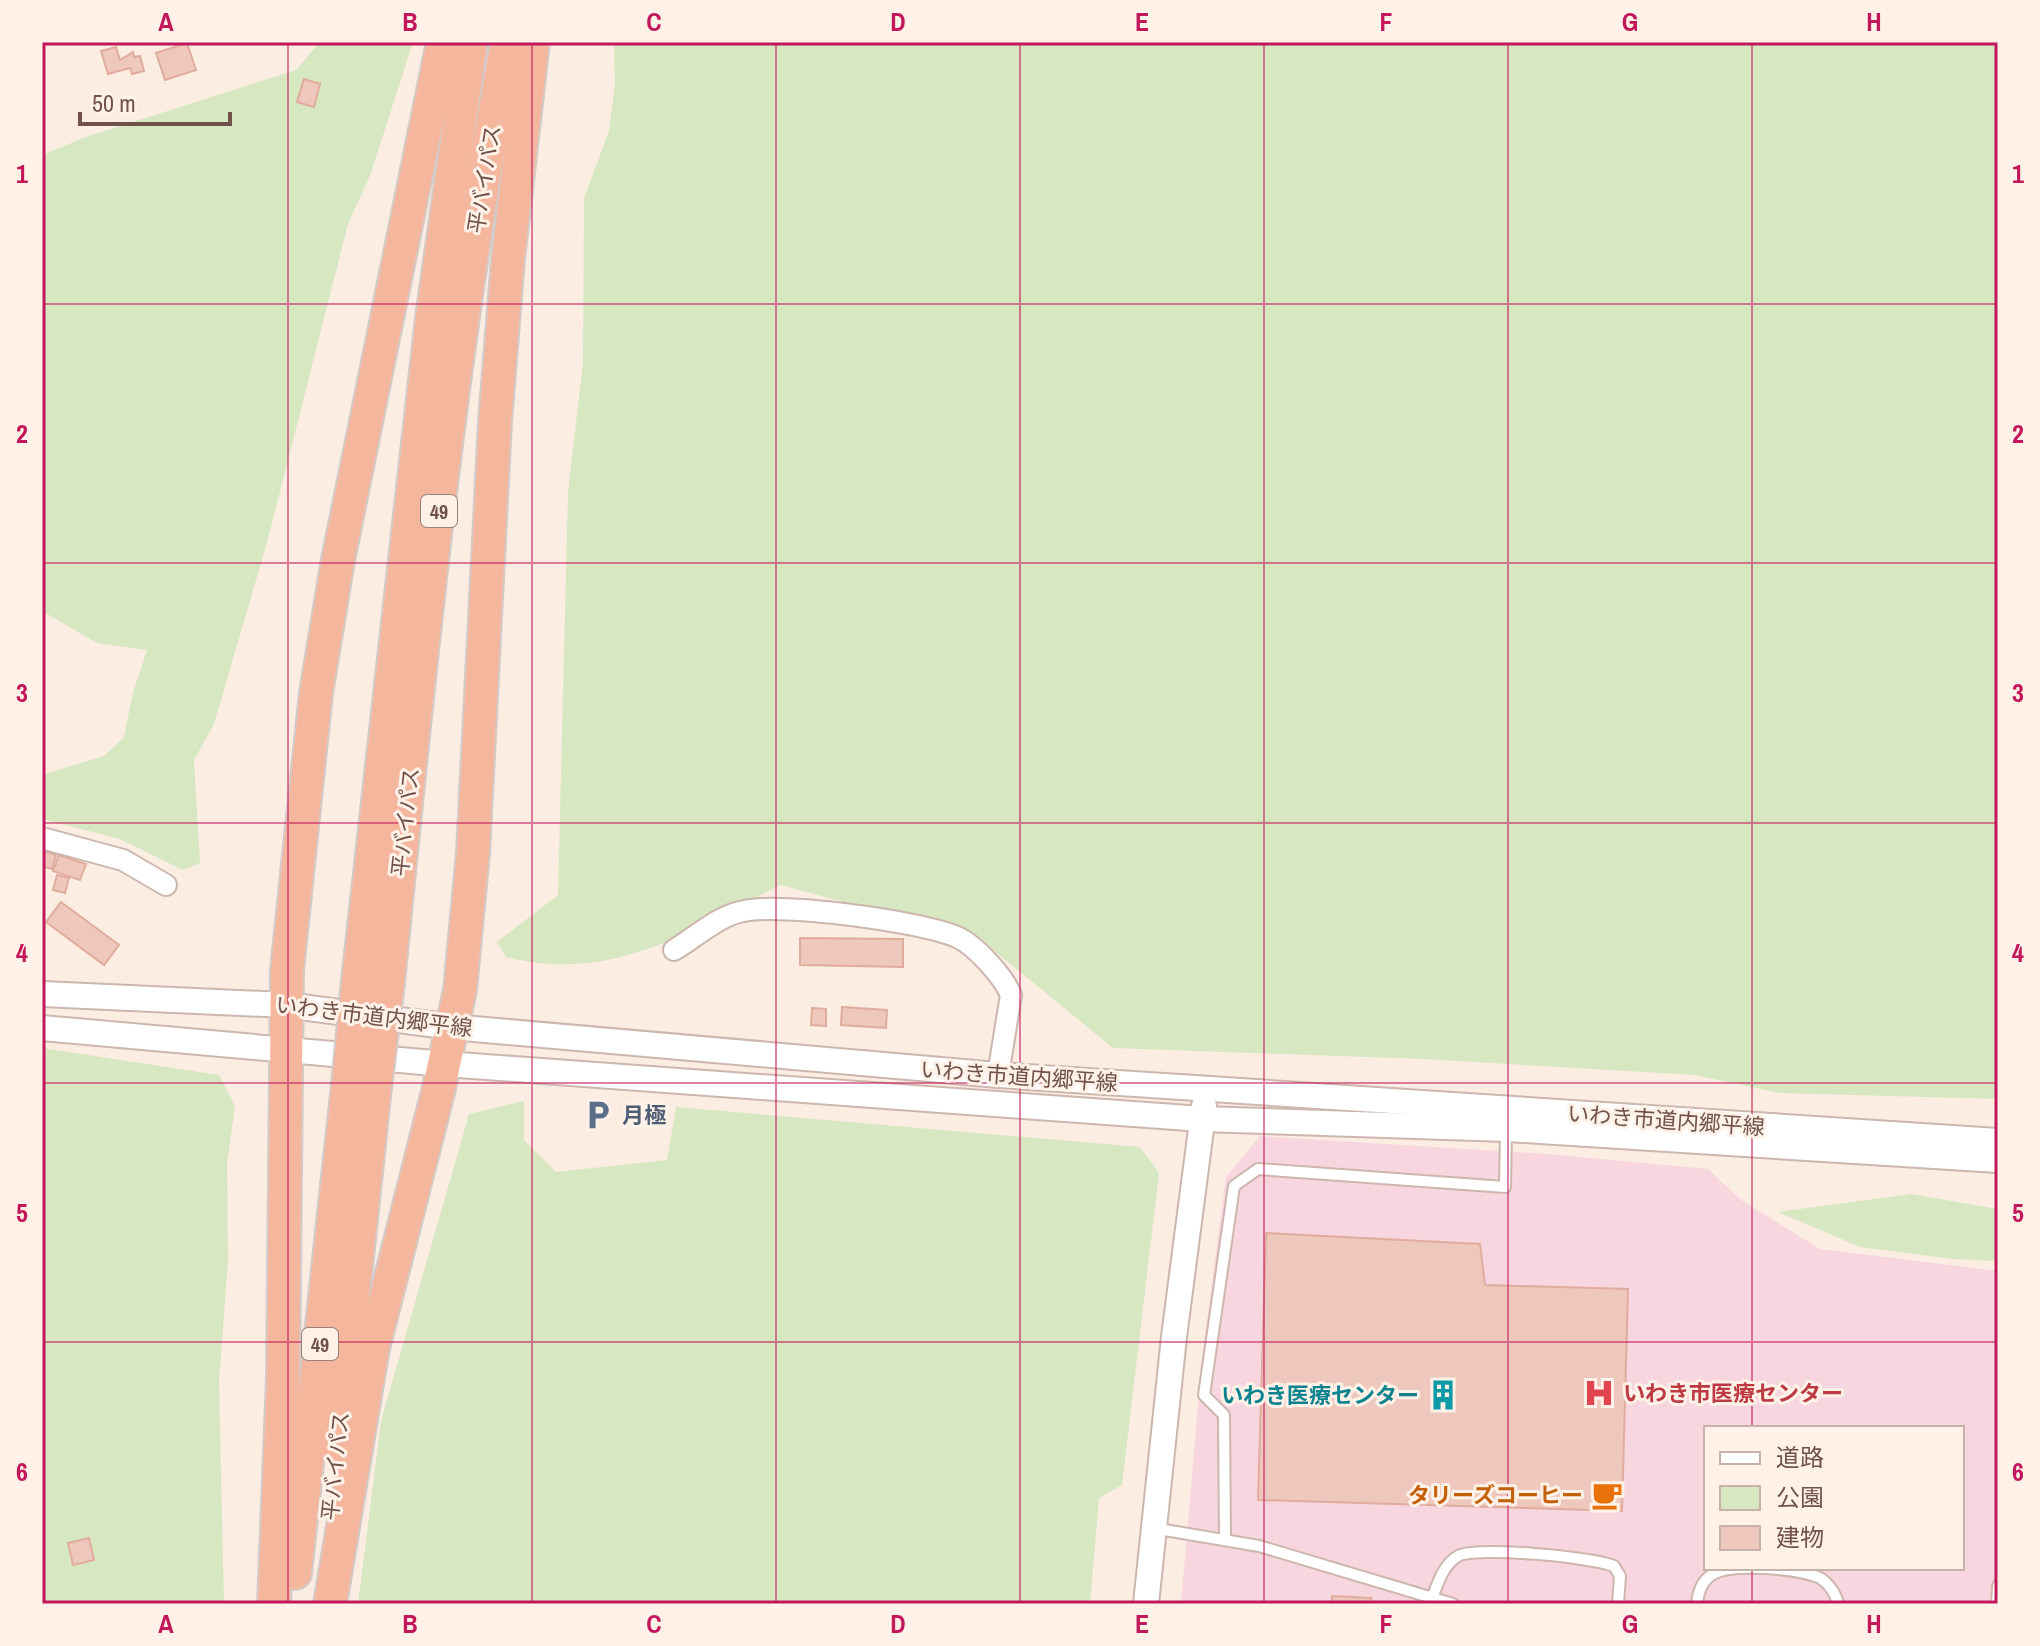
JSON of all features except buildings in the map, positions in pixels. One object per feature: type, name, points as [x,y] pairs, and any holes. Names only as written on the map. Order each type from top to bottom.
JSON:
[{"type":"highway","points":[[274,1604],[283,1378],[286,1005],[316,693],[338,560],[443,42]]},
{"type":"highway","name":"平バイパス","points":[[373,982],[429,348],[471,42]]},
{"type":"highway","name":"平バイパス","points":[[291,1604],[484,165],[507,42]]},
{"type":"highway","points":[[330,1604],[373,1348],[445,1064],[460,990],[473,853],[487,558],[508,259],[533,42]]},
{"type":"highway","name":"平バイパス","points":[[320,1604],[361,1086]]},
{"type":"street","points":[[42,838],[123,860],[166,885]]},
{"type":"street","points":[[674,950],[735,913],[763,909],[898,921],[956,936],[1001,979],[1011,995],[998,1075]]},
{"type":"street","name":"いわき市道内郷平線","points":[[42,994],[286,1005],[452,1027],[998,1075],[1998,1141]]},
{"type":"street","name":"いわき市道内郷平線","points":[[42,1028],[445,1064],[1202,1119],[1507,1129],[1998,1160]]},
{"type":"street","points":[[1146,1604],[1152,1528],[1205,1090]]},
{"type":"lane","points":[[1225,1540],[1224,1415],[1204,1395],[1234,1186],[1258,1169],[1505,1187],[1507,1129]]},
{"type":"lane","points":[[1152,1528],[1259,1546],[1453,1604]]},
{"type":"lane","points":[[1432,1598],[1445,1568],[1455,1558],[1466,1552],[1488,1552],[1600,1561],[1614,1566],[1620,1576],[1618,1604]]},
{"type":"lane","points":[[1697,1604],[1698,1589],[1713,1573],[1727,1570]]},
{"type":"lane","points":[[1757,1570],[1818,1576],[1836,1594],[1838,1604]]},
{"type":"lane","points":[[1997,1604],[1998,1586]]},
{"type":"shaded area","name":"いわき市医療センター","points":[[1260,1136],[1547,1154],[1708,1169],[1741,1200],[1820,1249],[1998,1271],[1998,1604],[1181,1604],[1202,1358],[1226,1177]]},
{"type":"green space","points":[[320,42],[413,42],[371,173],[348,224],[268,539],[214,724],[194,760],[200,863],[183,870],[120,839],[42,819],[42,775],[104,756],[124,737],[133,692],[147,650],[97,643],[42,611],[42,155],[86,137],[296,70]]},
{"type":"green space","points":[[614,42],[1998,42],[1998,1099],[1779,1093],[1695,1075],[1423,1059],[1113,1048],[980,939],[781,885],[682,935],[616,958],[582,964],[545,964],[506,957],[497,942],[558,895],[568,492],[583,363],[584,198],[609,131],[615,84]]},
{"type":"green space","points":[[42,1048],[219,1075],[235,1106],[227,1163],[228,1260],[219,1382],[224,1604],[42,1604]]},
{"type":"green space","points":[[524,1101],[524,1140],[556,1172],[667,1160],[676,1107],[1140,1147],[1159,1173],[1122,1485],[1099,1498],[1090,1604],[358,1604],[381,1421],[469,1114]]},
{"type":"green space","points":[[1911,1194],[1998,1209],[1998,1261],[1953,1259],[1860,1247],[1778,1212]]},
{"type":"place","name":"月極","points":[[598,1115]]},
{"type":"place","name":"いわき市医療センター","points":[[1599,1393]]},
{"type":"place","name":"いわき医療センター","points":[[1443,1395]]},
{"type":"place","name":"タリーズコーヒー","points":[[1607,1495]]}]
